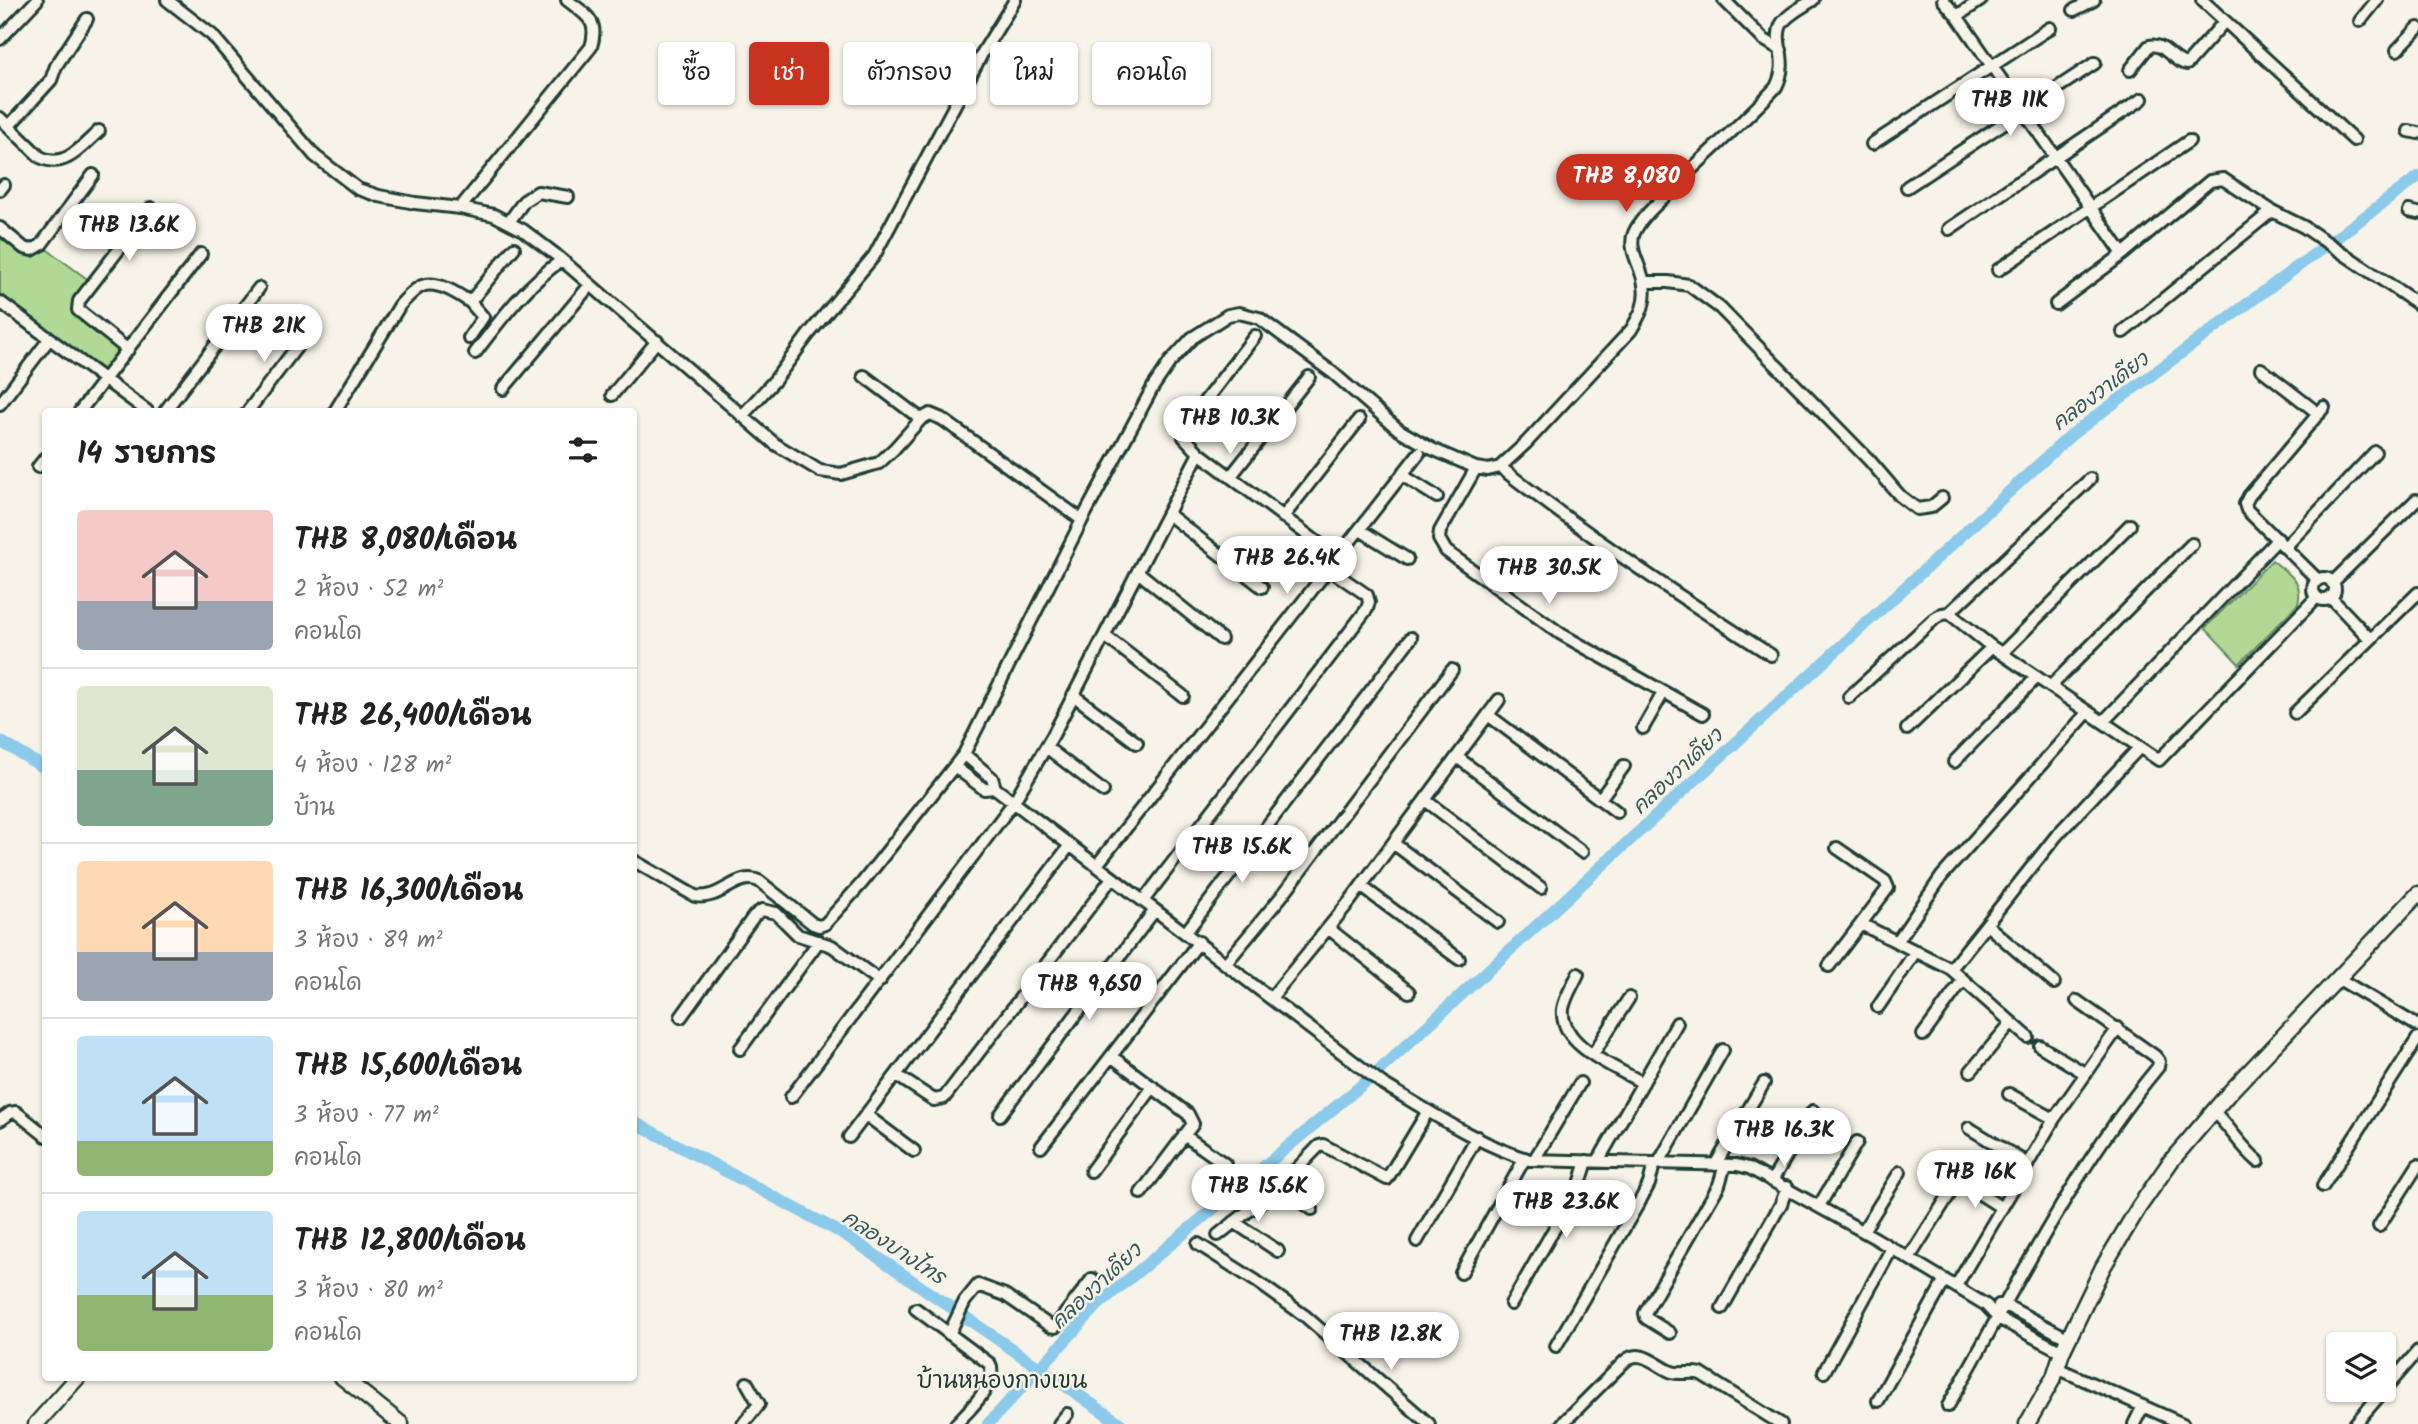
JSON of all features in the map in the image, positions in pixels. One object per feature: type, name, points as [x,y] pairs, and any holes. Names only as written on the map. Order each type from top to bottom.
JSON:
[{"type":"street","points":[[0,39],[37,0]]},
{"type":"street","points":[[167,0],[212,35],[315,156],[358,189],[415,204],[460,208],[494,215],[509,222],[562,260],[775,444],[820,471],[841,474],[879,463],[921,419],[930,414],[942,419],[1082,520]]},
{"type":"street","points":[[460,208],[591,47],[596,32],[591,21],[567,0]]},
{"type":"street","points":[[742,416],[775,380],[808,335],[874,256],[1015,0]]},
{"type":"street","points":[[1724,0],[1763,39],[1781,50]]},
{"type":"street","points":[[637,863],[695,896],[705,898],[744,878],[751,878],[759,881],[813,924],[825,924],[862,883],[964,754],[1082,520],[1153,387],[1170,362],[1192,338],[1228,315],[1239,313],[1259,318],[1333,373],[1399,430],[1432,449],[1476,468],[1488,470],[1500,467],[1526,443],[1631,330],[1643,310],[1644,282],[1632,237],[1640,223],[1683,176],[1776,87],[1783,74],[1779,36],[1782,24],[1813,0]]},
{"type":"street","points":[[1943,0],[1957,16],[2123,254]]},
{"type":"street","points":[[1957,16],[1981,0]]},
{"type":"street","points":[[2074,10],[2094,0]]},
{"type":"street","points":[[2202,0],[2354,140]]},
{"type":"street","points":[[2360,21],[2378,0]]},
{"type":"street","points":[[9,126],[51,80],[56,66],[88,19]]},
{"type":"street","points":[[2130,70],[2153,44],[2182,63],[2188,64],[2225,21]]},
{"type":"street","points":[[1872,144],[2050,28]]},
{"type":"street","points":[[2398,50],[2418,28]]},
{"type":"street","points":[[1907,187],[2095,64]]},
{"type":"street","points":[[1949,229],[2142,99]]},
{"type":"street","points":[[0,118],[47,161],[68,158],[99,131]]},
{"type":"street","points":[[1998,270],[2189,141]]},
{"type":"street","points":[[0,228],[24,248],[32,250],[41,245],[93,175]]},
{"type":"street","points":[[2056,304],[2123,254],[2210,181],[2223,179],[2304,228],[2418,304]]},
{"type":"street","points":[[509,222],[524,201],[538,192],[568,197]]},
{"type":"street","points":[[128,350],[78,310],[77,306],[151,208]]},
{"type":"street","points":[[2123,332],[2272,211]]},
{"type":"street","points":[[470,302],[514,248]]},
{"type":"street","points":[[82,408],[201,254]]},
{"type":"street","points":[[475,353],[508,309],[545,272],[562,260]]},
{"type":"street","points":[[1644,282],[1689,285],[1730,317],[1870,461],[1900,496],[1917,509],[1931,507],[1942,498]]},
{"type":"street","points":[[503,389],[590,285]]},
{"type":"street","points":[[337,408],[400,305],[421,286],[438,286],[470,302],[483,317],[469,338]]},
{"type":"street","points":[[167,408],[260,288]]},
{"type":"street","points":[[0,302],[144,408]]},
{"type":"street","points":[[250,408],[305,335]]},
{"type":"street","points":[[1255,335],[1184,430],[1184,437],[1199,453],[1338,558]]},
{"type":"street","points":[[0,404],[50,338]]},
{"type":"street","points":[[611,396],[656,341]]},
{"type":"street","points":[[2260,369],[2322,411],[2257,486],[2245,504],[2247,510],[2318,580]]},
{"type":"street","points":[[864,376],[921,419]]},
{"type":"street","points":[[1231,476],[1309,377]]},
{"type":"street","points":[[1283,517],[1359,420]]},
{"type":"street","points":[[2104,722],[2375,452]]},
{"type":"street","points":[[791,1097],[1013,803],[1105,636],[1199,453]]},
{"type":"street","points":[[1097,865],[1419,453]]},
{"type":"street","points":[[38,467],[42,462]]},
{"type":"street","points":[[1500,467],[1668,589],[1771,655]]},
{"type":"street","points":[[1476,468],[1440,531],[1439,539],[1446,551],[1560,634],[1703,714]]},
{"type":"street","points":[[1402,475],[1437,497]]},
{"type":"street","points":[[1949,614],[2090,479]]},
{"type":"street","points":[[2332,583],[2416,500]]},
{"type":"street","points":[[1168,513],[1262,587]]},
{"type":"street","points":[[1908,729],[2130,525]]},
{"type":"street","points":[[1360,530],[1407,559]]},
{"type":"street","points":[[2051,686],[2192,544]]},
{"type":"street","points":[[1143,901],[1367,609],[1367,595],[1329,569]]},
{"type":"street","points":[[1138,572],[1221,639]]},
{"type":"street","points":[[2327,579],[2332,583],[2334,592],[2330,597],[2322,600],[2316,597],[2313,589],[2318,580],[2327,579]]},
{"type":"street","points":[[2295,713],[2418,593]]},
{"type":"street","points":[[1849,697],[1934,619],[1942,614],[1949,614],[1997,650],[2159,760],[2316,597]]},
{"type":"street","points":[[2330,597],[2370,639]]},
{"type":"street","points":[[1105,636],[1184,696]]},
{"type":"street","points":[[1186,932],[1411,638]]},
{"type":"street","points":[[1226,963],[1281,897],[1452,670]]},
{"type":"street","points":[[1954,762],[2037,677]]},
{"type":"street","points":[[1643,727],[1663,693]]},
{"type":"street","points":[[1073,695],[1137,743]]},
{"type":"street","points":[[1271,998],[1361,886],[1499,700]]},
{"type":"street","points":[[1897,942],[1942,876],[2088,712]]},
{"type":"street","points":[[1488,715],[1617,812]]},
{"type":"street","points":[[1046,747],[1103,790]]},
{"type":"street","points":[[1951,969],[2057,835],[2140,747]]},
{"type":"street","points":[[964,754],[992,778],[995,788],[1013,803],[1383,1084],[1428,1111],[1477,1137],[1530,1159],[1749,1168],[1956,1286],[1986,1305],[1998,1318],[2065,1346]]},
{"type":"street","points":[[1457,757],[1582,852]]},
{"type":"street","points":[[1600,799],[1624,766]]},
{"type":"street","points":[[955,767],[984,789],[995,788]]},
{"type":"street","points":[[1425,800],[1541,888]]},
{"type":"street","points":[[1393,843],[1499,922]]},
{"type":"street","points":[[849,1137],[1070,845]]},
{"type":"street","points":[[1829,966],[1888,888],[1887,884],[1837,848]]},
{"type":"street","points":[[896,1075],[934,1100],[944,1098],[1112,878]]},
{"type":"street","points":[[1361,886],[1459,959]]},
{"type":"street","points":[[2027,1424],[2038,1408],[2103,1267],[2138,1207],[2179,1150],[2418,894]]},
{"type":"street","points":[[681,1017],[754,916],[762,910],[776,913],[798,935],[832,946],[880,981]]},
{"type":"street","points":[[1000,1115],[1155,910]]},
{"type":"street","points":[[1861,924],[1951,969],[2028,1037]]},
{"type":"street","points":[[1987,925],[2054,983]]},
{"type":"street","points":[[1328,928],[1409,992]]},
{"type":"street","points":[[740,1049],[819,941]]},
{"type":"street","points":[[1041,1147],[1199,942]]},
{"type":"street","points":[[1878,1007],[1916,951]]},
{"type":"street","points":[[1578,974],[1563,1010],[1564,1022],[1578,1045],[1643,1083]]},
{"type":"street","points":[[2339,979],[2418,1026]]},
{"type":"street","points":[[1923,1035],[1963,980]]},
{"type":"street","points":[[1593,1054],[1629,998]]},
{"type":"street","points":[[1948,1406],[2080,1176],[2118,1117],[2158,1066],[2159,1060],[2155,1056],[2077,1001]]},
{"type":"street","points":[[1511,1304],[1593,1161],[1643,1083],[1677,1023]]},
{"type":"street","points":[[1971,1071],[2011,1023]]},
{"type":"street","points":[[1956,1286],[2054,1119],[2118,1028]]},
{"type":"street","points":[[2323,1186],[2418,1038]]},
{"type":"street","points":[[2040,1046],[2085,1074]]},
{"type":"street","points":[[1556,1346],[1642,1199],[1656,1164],[1723,1050]]},
{"type":"street","points":[[1111,1056],[1188,1114],[1192,1124],[1141,1193]]},
{"type":"street","points":[[1461,1273],[1580,1083]]},
{"type":"street","points":[[1670,1333],[1646,1318],[1645,1313],[1714,1194],[1720,1165],[1764,1083]]},
{"type":"street","points":[[1091,1171],[1153,1087]]},
{"type":"street","points":[[2009,1094],[2054,1119]]},
{"type":"street","points":[[1218,1235],[1279,1187],[1307,1157],[1323,1145],[1387,1179],[1428,1111]]},
{"type":"street","points":[[1773,1180],[1813,1111]]},
{"type":"street","points":[[2213,1111],[2231,1128],[2241,1146],[2258,1161]]},
{"type":"street","points":[[0,1120],[16,1112],[42,1133]]},
{"type":"street","points":[[866,1115],[914,1151]]},
{"type":"street","points":[[1969,1128],[2028,1164]]},
{"type":"street","points":[[1184,1135],[1225,1164]]},
{"type":"street","points":[[1417,1241],[1477,1137]]},
{"type":"street","points":[[1819,1206],[1857,1142]]},
{"type":"street","points":[[2379,1226],[2418,1165]]},
{"type":"street","points":[[1863,1231],[1899,1172]]},
{"type":"street","points":[[1909,1258],[1956,1184],[1963,1183],[2002,1208]]},
{"type":"street","points":[[1279,1187],[1312,1209]]},
{"type":"street","points":[[1722,1308],[1781,1204],[1787,1188]]},
{"type":"street","points":[[1234,1222],[1278,1251]]},
{"type":"street","points":[[1198,1244],[1305,1316],[1429,1424]]},
{"type":"street","points":[[1824,1372],[1892,1248]]},
{"type":"street","points":[[951,1328],[965,1301],[978,1285],[1005,1295],[1055,1327],[1092,1279]]},
{"type":"street","points":[[1878,1401],[1945,1280]]},
{"type":"street","points":[[1986,1305],[2005,1306],[2065,1346]]},
{"type":"street","points":[[916,1309],[951,1328],[990,1364],[992,1369],[992,1376],[983,1390],[956,1424]]},
{"type":"street","points":[[2355,1424],[2418,1351]]},
{"type":"street","points":[[1562,1424],[1625,1361],[1634,1356],[1647,1358],[1675,1373],[1701,1374],[1781,1424]]},
{"type":"street","points":[[2057,1368],[2183,1424]]},
{"type":"street","points":[[36,1424],[74,1381]]},
{"type":"street","points":[[347,1381],[401,1424]]},
{"type":"street","points":[[743,1424],[759,1405],[747,1383]]},
{"type":"street","points":[[2134,1424],[2143,1406]]},
{"type":"green space","points":[[0,227],[34,254],[41,245],[94,284],[77,308],[132,346],[104,380],[0,302]]},
{"type":"green space","points":[[2272,560],[2297,583],[2298,604],[2239,664],[2205,628]]},
{"type":"waterway","name":"คลองวาเดียว","points":[[988,1424],[1099,1304],[1375,1074],[2071,435],[2418,177]]},
{"type":"waterway","name":"คลองบางไทร","points":[[0,741],[42,767]]},
{"type":"waterway","name":"คลองบางไทร","points":[[637,1124],[847,1236],[1121,1424]]},
{"type":"district","name":"บ้านหนองกางเขน","points":[[1002,1380]]}]
